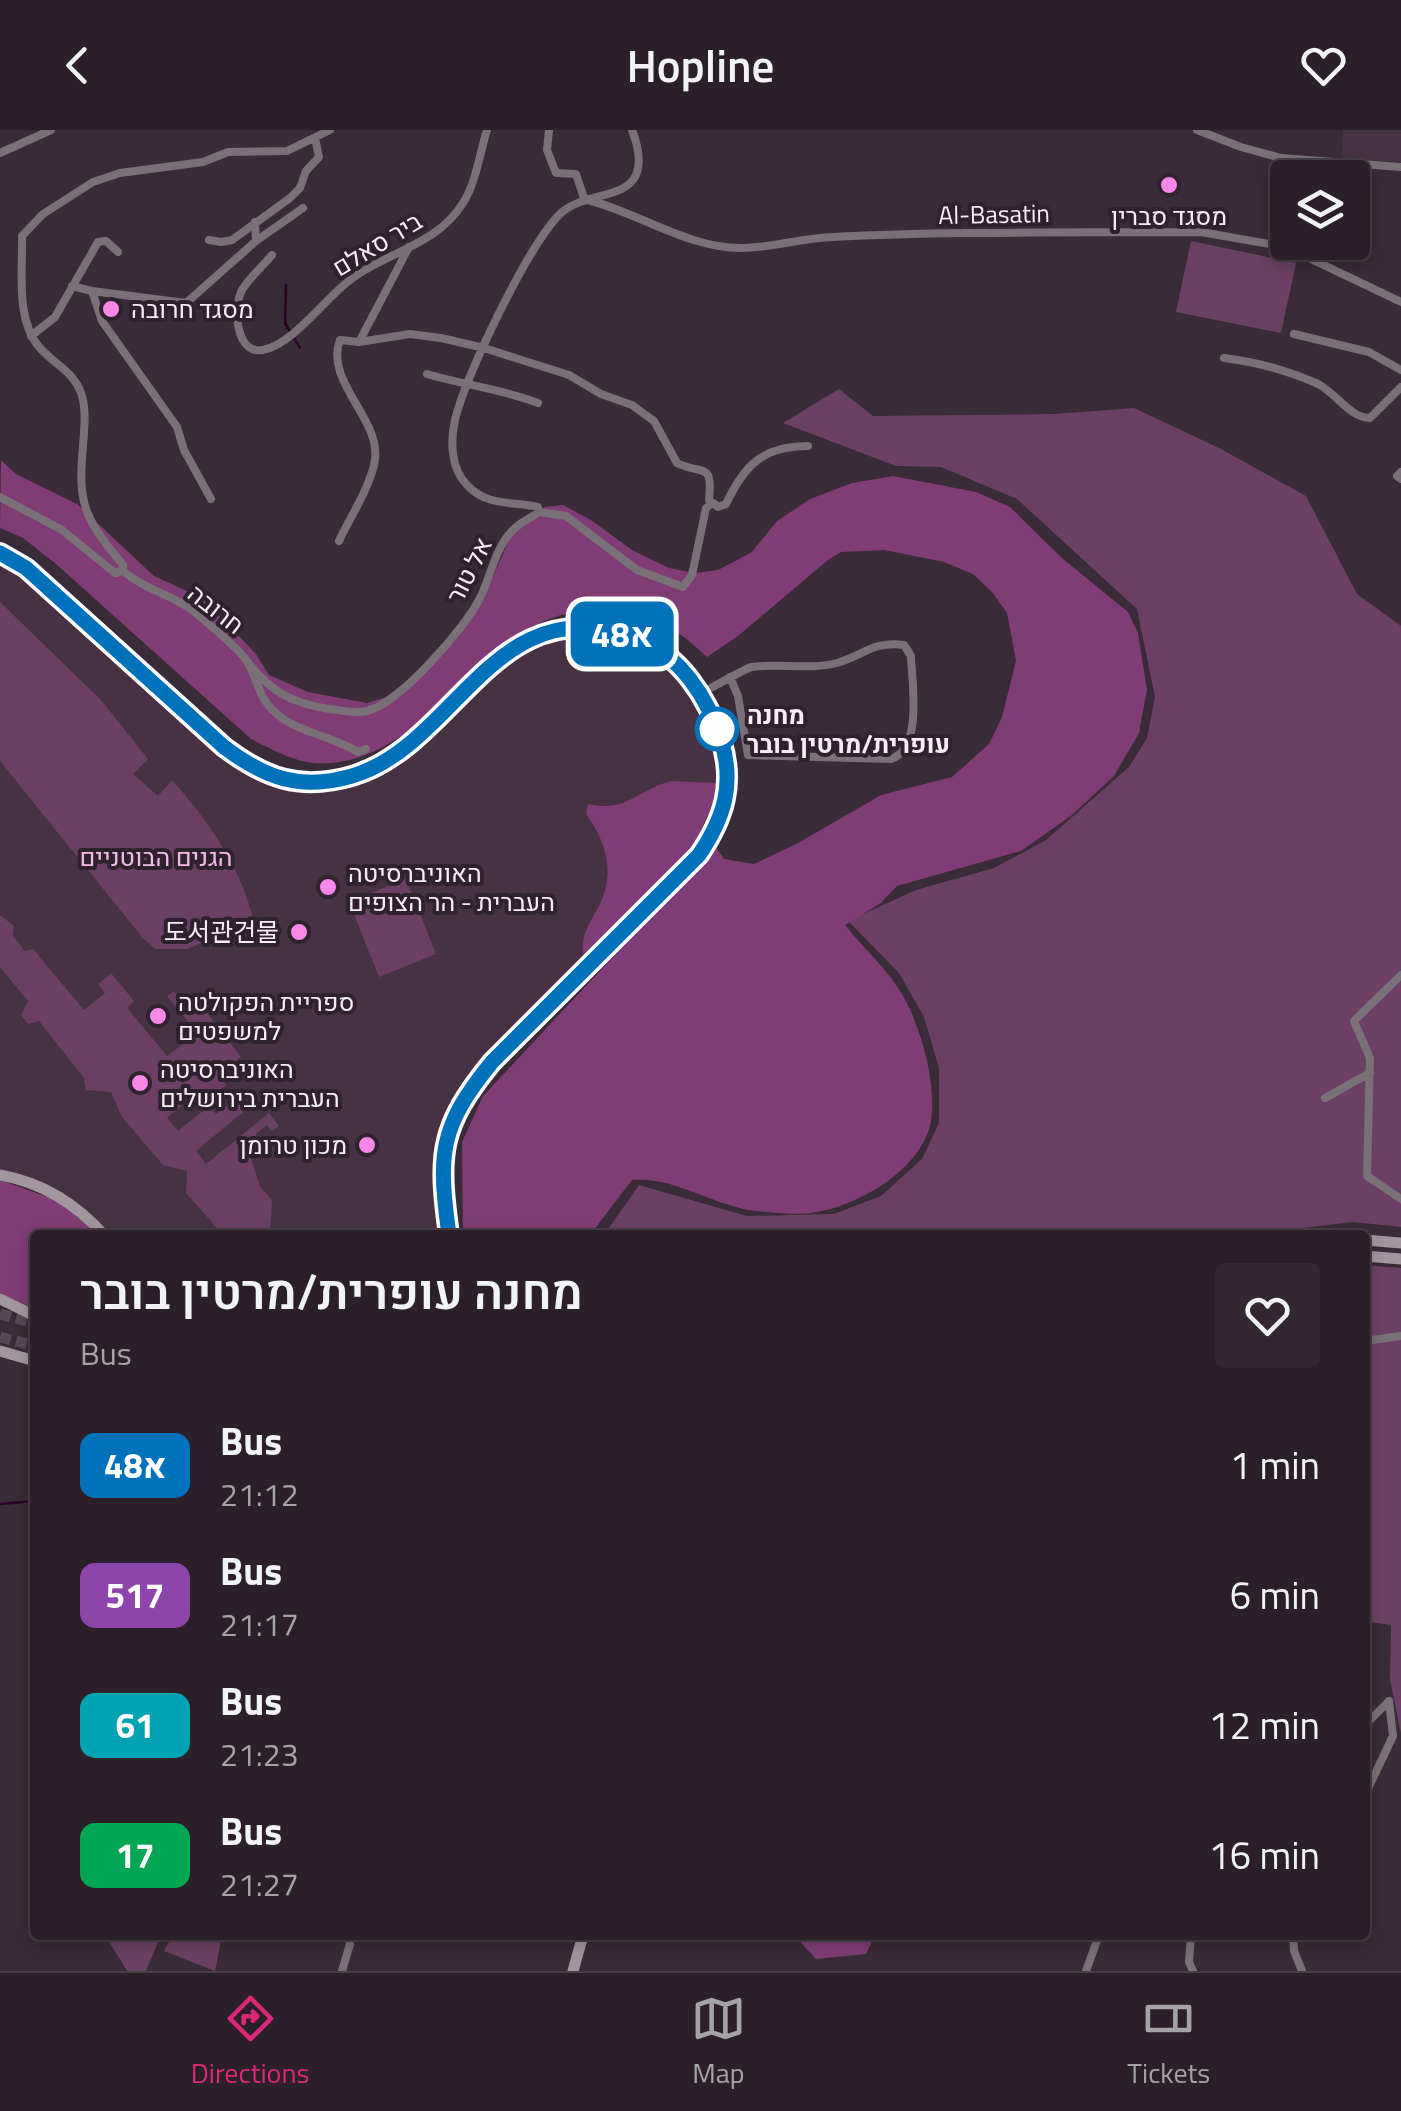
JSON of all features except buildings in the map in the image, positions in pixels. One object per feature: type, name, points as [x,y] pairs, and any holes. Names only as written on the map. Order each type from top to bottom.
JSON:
[{"type":"street","points":[[0,153],[51,130]]},
{"type":"street","points":[[123,571],[88,520],[82,496],[84,406],[80,390],[72,376],[41,350],[24,312],[22,236],[43,214],[93,182],[120,173],[203,162],[228,152],[266,154],[287,150],[330,130]]},
{"type":"street","name":"ביר סאלם","points":[[272,255],[241,292],[238,309],[242,340],[250,349],[260,351],[280,344],[347,282],[376,262],[434,236],[464,202],[487,130]]},
{"type":"street","points":[[549,130],[547,150],[556,173],[576,174],[584,198]]},
{"type":"street","points":[[632,130],[639,148],[636,174],[622,191],[584,198],[558,215],[528,261],[465,386],[454,423],[452,447],[456,468],[474,492],[502,505],[532,505],[539,512],[566,516],[637,570],[683,587],[692,576],[706,508],[711,504]]},
{"type":"street","points":[[1197,130],[1241,148],[1281,158],[1401,166]]},
{"type":"street","points":[[209,240],[232,240],[300,188],[306,171],[319,157],[315,138]]},
{"type":"street","name":"Al-Basatin","points":[[584,198],[620,208],[697,241],[741,248],[830,237],[1202,232],[1238,236],[1286,247],[1401,302]]},
{"type":"street","points":[[72,286],[186,303],[256,241],[303,208]]},
{"type":"street","points":[[255,222],[256,241]]},
{"type":"street","points":[[32,336],[54,316],[98,242],[106,241],[118,252]]},
{"type":"street","points":[[359,342],[409,247]]},
{"type":"street","points":[[92,291],[102,320],[178,428],[184,450],[211,498]]},
{"type":"street","points":[[339,541],[376,458],[373,441],[338,364],[336,350],[340,340],[359,342],[410,334],[484,348],[569,375],[601,394],[632,405],[654,421],[677,462],[708,473],[711,504]]},
{"type":"street","points":[[1294,334],[1369,352],[1401,370]]},
{"type":"street","points":[[1224,358],[1260,365],[1321,386],[1360,418],[1370,418],[1401,387]]},
{"type":"street","points":[[426,374],[538,403]]},
{"type":"street","points":[[711,504],[718,508],[726,504],[743,470],[785,446],[808,446]]},
{"type":"street","name":"חרובה","points":[[0,498],[62,530],[116,573],[123,571],[138,584],[185,605],[246,660],[262,700],[278,716],[296,727],[339,740],[358,752],[366,750]]},
{"type":"street","name":"אל טור","points":[[246,660],[278,692],[300,704],[351,712],[368,711],[385,703],[410,682],[467,619],[480,599],[500,549],[513,530],[539,512]]},
{"type":"street","points":[[0,553],[26,568],[224,747],[254,770],[288,780],[324,782],[353,776],[387,760],[494,662],[519,644],[552,633],[602,630],[642,640],[679,666],[700,694],[715,722],[726,762],[728,787],[720,821],[699,855],[492,1062],[458,1107],[447,1134],[442,1168],[448,1230]]},
{"type":"street","points":[[700,694],[730,677],[763,665],[836,663],[876,644],[904,645],[911,656],[910,742],[906,750],[891,759],[748,756],[738,696],[730,677]]},
{"type":"street","points":[[1401,975],[1354,1021],[1370,1058],[1367,1176],[1401,1199]]},
{"type":"street","points":[[1325,1098],[1370,1074]]},
{"type":"street","points":[[0,1175],[54,1192],[99,1230]]},
{"type":"street","points":[[1370,1240],[1401,1243]]},
{"type":"street","points":[[1370,1257],[1401,1260]]},
{"type":"street","points":[[0,1299],[30,1314]]},
{"type":"street","points":[[1370,1340],[1401,1336]]},
{"type":"street","points":[[0,1351],[30,1360]]},
{"type":"street","points":[[1370,1721],[1389,1701],[1393,1736],[1370,1784]]},
{"type":"street","points":[[574,1971],[582,1940]]},
{"type":"street","points":[[1086,1971],[1097,1940]]},
{"type":"street","points":[[1191,1940],[1189,1962],[1193,1971]]},
{"type":"street","points":[[1293,1940],[1302,1971]]},
{"type":"street","points":[[342,1971],[350,1944]]},
{"type":"shaded area","points":[[1343,130],[1401,130],[1401,162],[1342,159]]},
{"type":"shaded area","points":[[1,460],[16,474],[77,504],[154,576],[202,598],[256,654],[269,675],[308,692],[367,703],[386,697],[413,676],[483,599],[510,538],[527,517],[545,507],[563,505],[632,550],[669,568],[695,573],[718,570],[752,552],[777,521],[810,499],[852,483],[893,476],[976,492],[1010,507],[1063,559],[1128,612],[1138,633],[1147,690],[1139,733],[1114,776],[1072,815],[1021,851],[897,886],[881,903],[845,925],[903,996],[928,1064],[932,1103],[927,1135],[894,1177],[845,1204],[798,1214],[741,1208],[664,1183],[632,1180],[594,1230],[463,1230],[462,1142],[483,1096],[716,847],[724,859],[754,864],[881,795],[952,777],[989,744],[1002,717],[1016,661],[1007,613],[973,574],[944,562],[884,550],[841,552],[707,657],[675,631],[641,616],[613,611],[570,613],[532,627],[499,650],[405,733],[370,753],[331,763],[310,762],[251,739],[56,564],[23,538],[0,528]]},
{"type":"shaded area","name":"האוניברסיטה העברית - הר הצופים","points":[[0,558],[12,563],[128,656],[254,762],[303,777],[358,776],[396,762],[493,672],[535,644],[560,637],[609,637],[652,651],[685,682],[703,710],[719,761],[722,793],[709,830],[448,1106],[436,1146],[437,1230],[103,1230],[59,1190],[0,1170]]},
{"type":"shaded area","points":[[671,781],[717,783],[712,806],[693,848],[583,955],[585,934],[607,880],[606,857],[586,814],[588,804],[622,803]]},
{"type":"shaded area","points":[[0,1180],[59,1201],[92,1230],[30,1230],[30,1307],[0,1293]]},
{"type":"shaded area","points":[[799,1940],[873,1940],[866,1954],[816,1959]]},
{"type":"green space","points":[[1191,241],[1296,263],[1281,333],[1176,312]]},
{"type":"green space","points":[[839,389],[873,416],[1055,414],[1134,408],[1221,449],[1306,496],[1357,594],[1401,626],[1401,1227],[1353,1222],[1287,1230],[608,1230],[639,1185],[747,1216],[834,1214],[881,1196],[922,1159],[939,1123],[939,1068],[924,1017],[899,973],[848,921],[916,890],[994,868],[1046,840],[1129,767],[1147,738],[1155,697],[1137,609],[1017,499],[941,467],[896,466],[783,423]]},
{"type":"green space","name":"הגנים הבוטניים","points":[[0,602],[101,700],[148,759],[133,774],[158,796],[172,780],[198,812],[232,864],[254,922],[187,949],[155,949],[0,761]]},
{"type":"green space","points":[[406,879],[436,954],[379,977],[349,902]]},
{"type":"green space","points":[[0,915],[14,926],[13,936],[25,951],[33,949],[84,1010],[105,993],[98,984],[111,973],[134,1001],[127,1008],[167,1056],[187,1041],[181,1031],[190,1024],[167,996],[174,991],[186,1005],[194,996],[241,1057],[219,1075],[226,1085],[208,1100],[200,1090],[167,1118],[178,1131],[209,1106],[216,1114],[238,1097],[247,1109],[196,1151],[206,1164],[269,1113],[279,1126],[272,1131],[267,1125],[256,1134],[257,1142],[248,1149],[260,1186],[272,1200],[270,1230],[219,1230],[186,1193],[187,1171],[163,1165],[122,1117],[111,1092],[86,1090],[84,1078],[39,1021],[28,1024],[21,1015],[28,1001],[0,967]]},
{"type":"green space","points":[[1370,1265],[1401,1268],[1401,1733],[1390,1679],[1391,1625],[1370,1622]]},
{"type":"green space","points":[[108,1940],[159,1940],[146,1971],[127,1971]]},
{"type":"green space","points":[[170,1940],[221,1940],[215,1971],[164,1951]]},
{"type":"waterway","points":[[286,285],[285,323],[300,348]]},
{"type":"waterway","points":[[0,1504],[30,1501]]},
{"type":"tunnel","points":[[0,1314],[30,1322]]},
{"type":"tunnel","points":[[0,1337],[30,1345]]},
{"type":"bus line","name":"48א","points":[[0,553],[26,568],[224,747],[254,770],[288,780],[324,782],[353,776],[387,760],[494,662],[519,644],[552,633],[602,630],[642,640],[679,666],[700,694],[721,739],[728,775],[726,802],[715,832],[699,855],[492,1062],[464,1096],[444,1149],[442,1187],[448,1230]]},
{"type":"place","name":"מסגד סברין","points":[[1169,185]]},
{"type":"place","name":"מסגד חרובה","points":[[111,309]]},
{"type":"place","name":"מחנה עופרית/מרטין בובר","points":[[717,729]]},
{"type":"place","name":"האוניברסיטה העברית - הר הצופים","points":[[328,887]]},
{"type":"place","name":"도서관건물","points":[[299,932]]},
{"type":"place","name":"ספריית הפקולטה למשפטים","points":[[158,1016]]},
{"type":"place","name":"האוניברסיטה העברית בירושלים","points":[[140,1083]]},
{"type":"place","name":"מכון טרומן","points":[[367,1145]]}]
